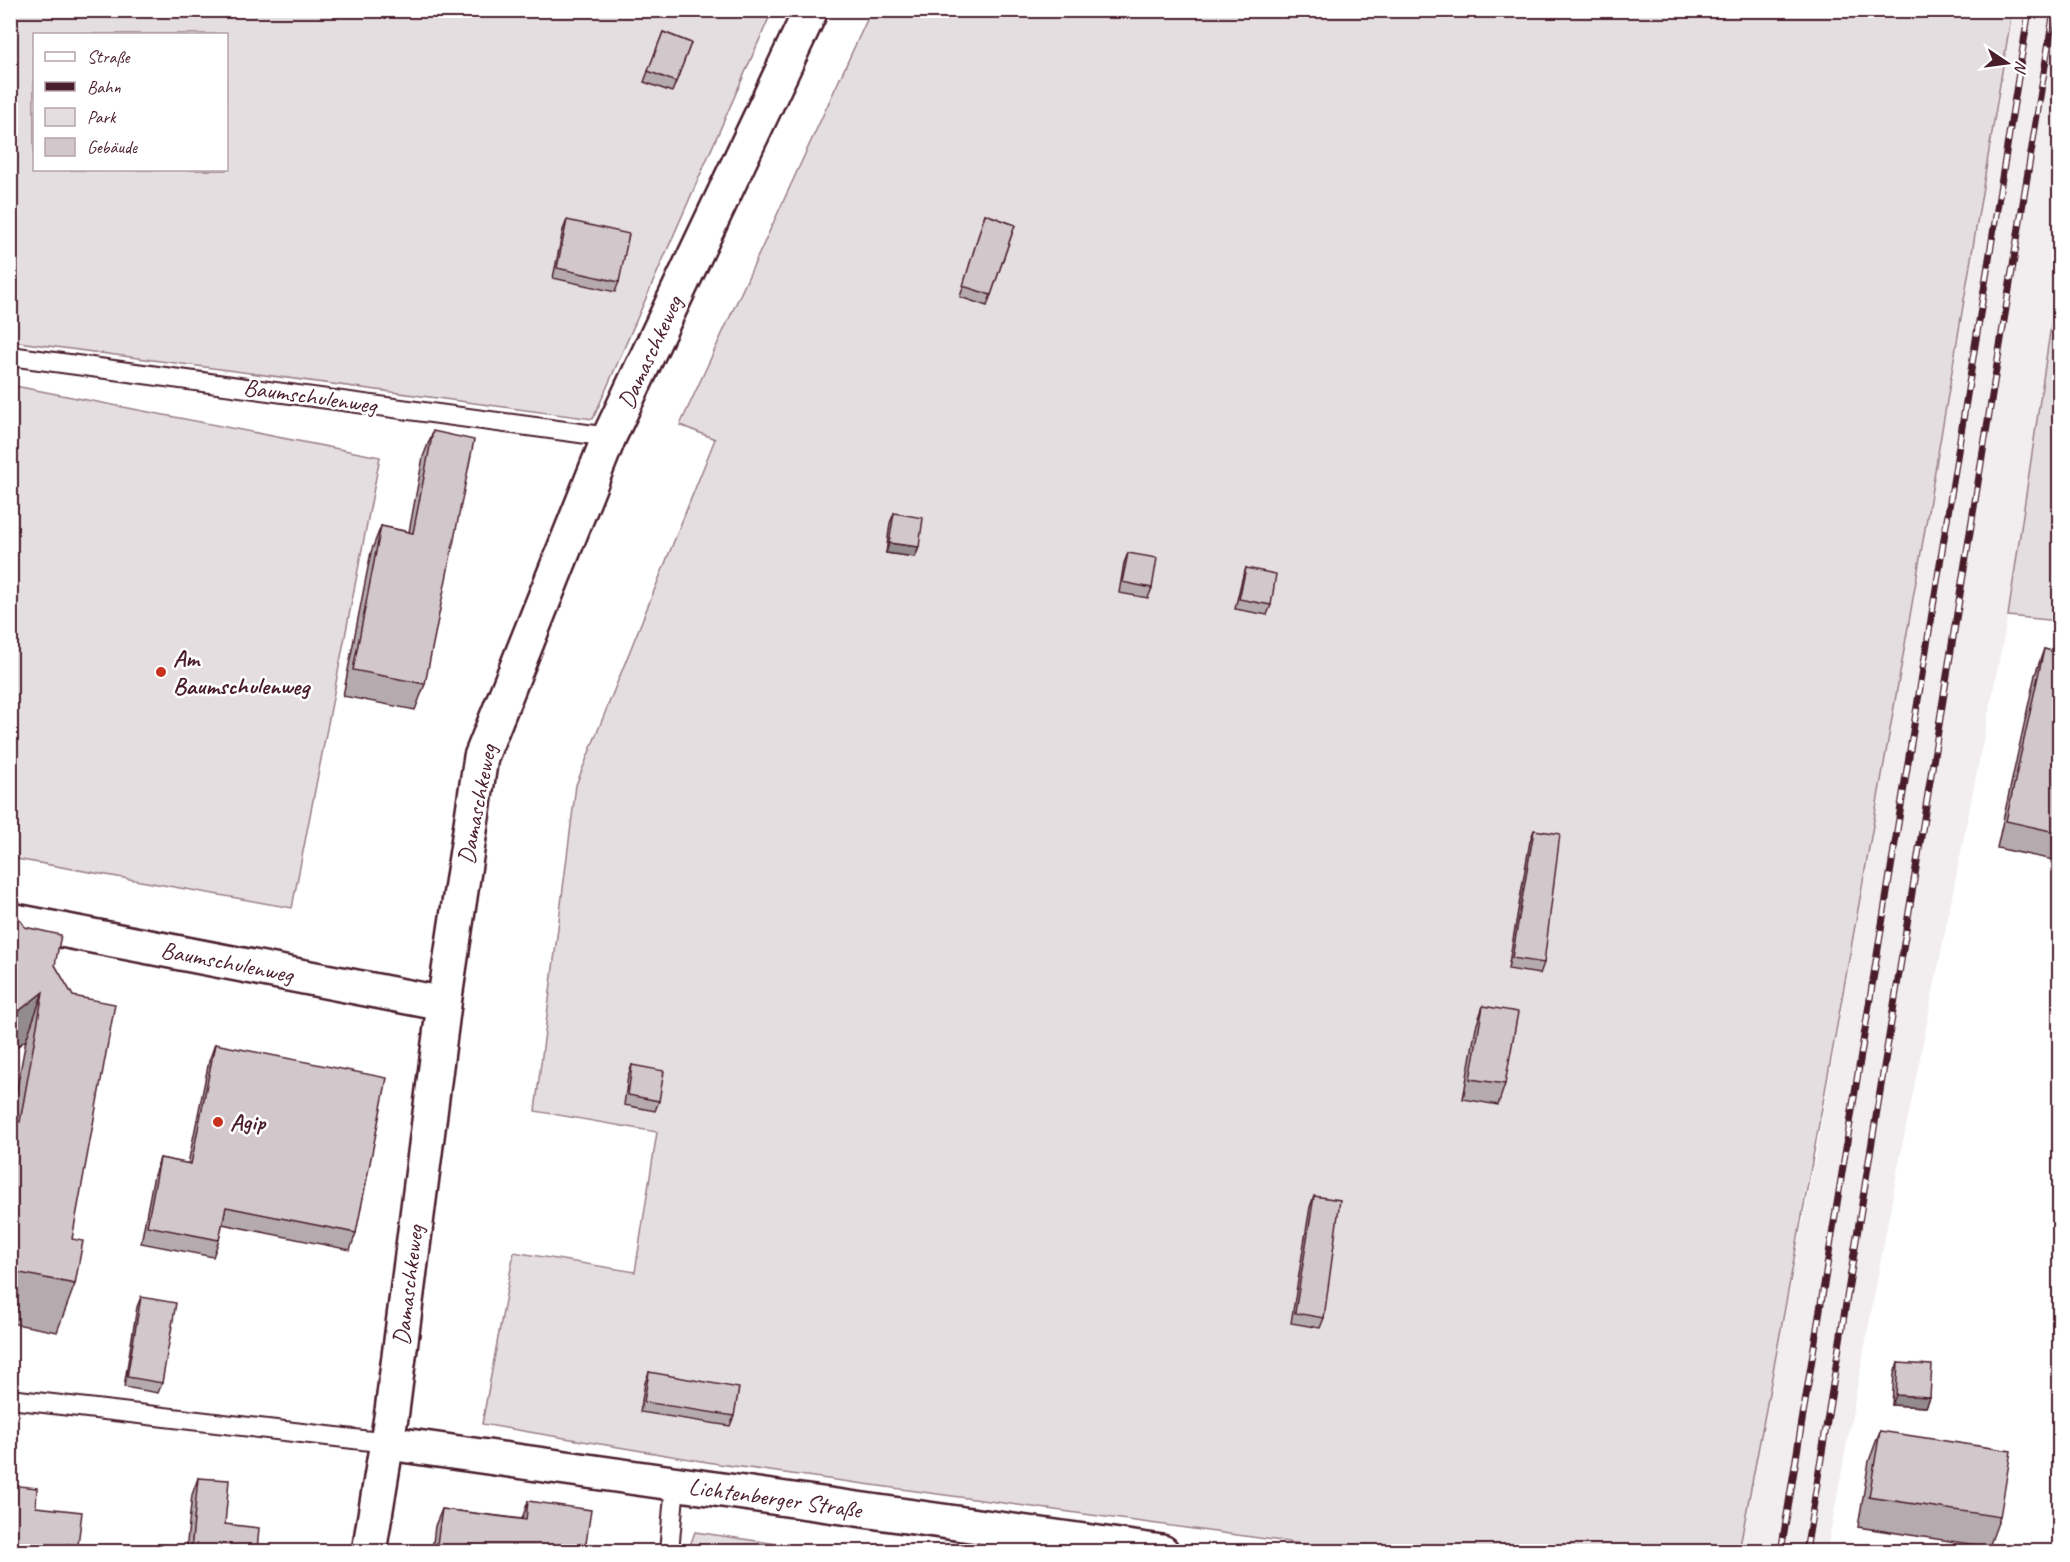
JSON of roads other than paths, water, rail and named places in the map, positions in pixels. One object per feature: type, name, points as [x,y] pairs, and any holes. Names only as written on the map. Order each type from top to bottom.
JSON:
[{"type":"street","name":"Damaschkeweg","points":[[369,1551],[388,1443],[444,1004],[481,757],[609,437],[811,10]]},
{"type":"street","name":"Baumschulenweg","points":[[10,920],[444,1004]]},
{"type":"street","name":"Lichtenberger Straße","points":[[388,1443],[1162,1551]]},
{"type":"lane","name":"Baumschulenweg","points":[[10,356],[609,437]]},
{"type":"lane","points":[[10,1399],[388,1443]]},
{"type":"lane","points":[[669,1551],[675,1484]]},
{"type":"railway","points":[[1781,1552],[2029,10]]},
{"type":"railway","points":[[1806,1552],[2054,10]]},
{"type":"place","name":"Am Baumschulenweg","points":[[161,672]]},
{"type":"place","name":"Agip","points":[[218,1122]]}]
